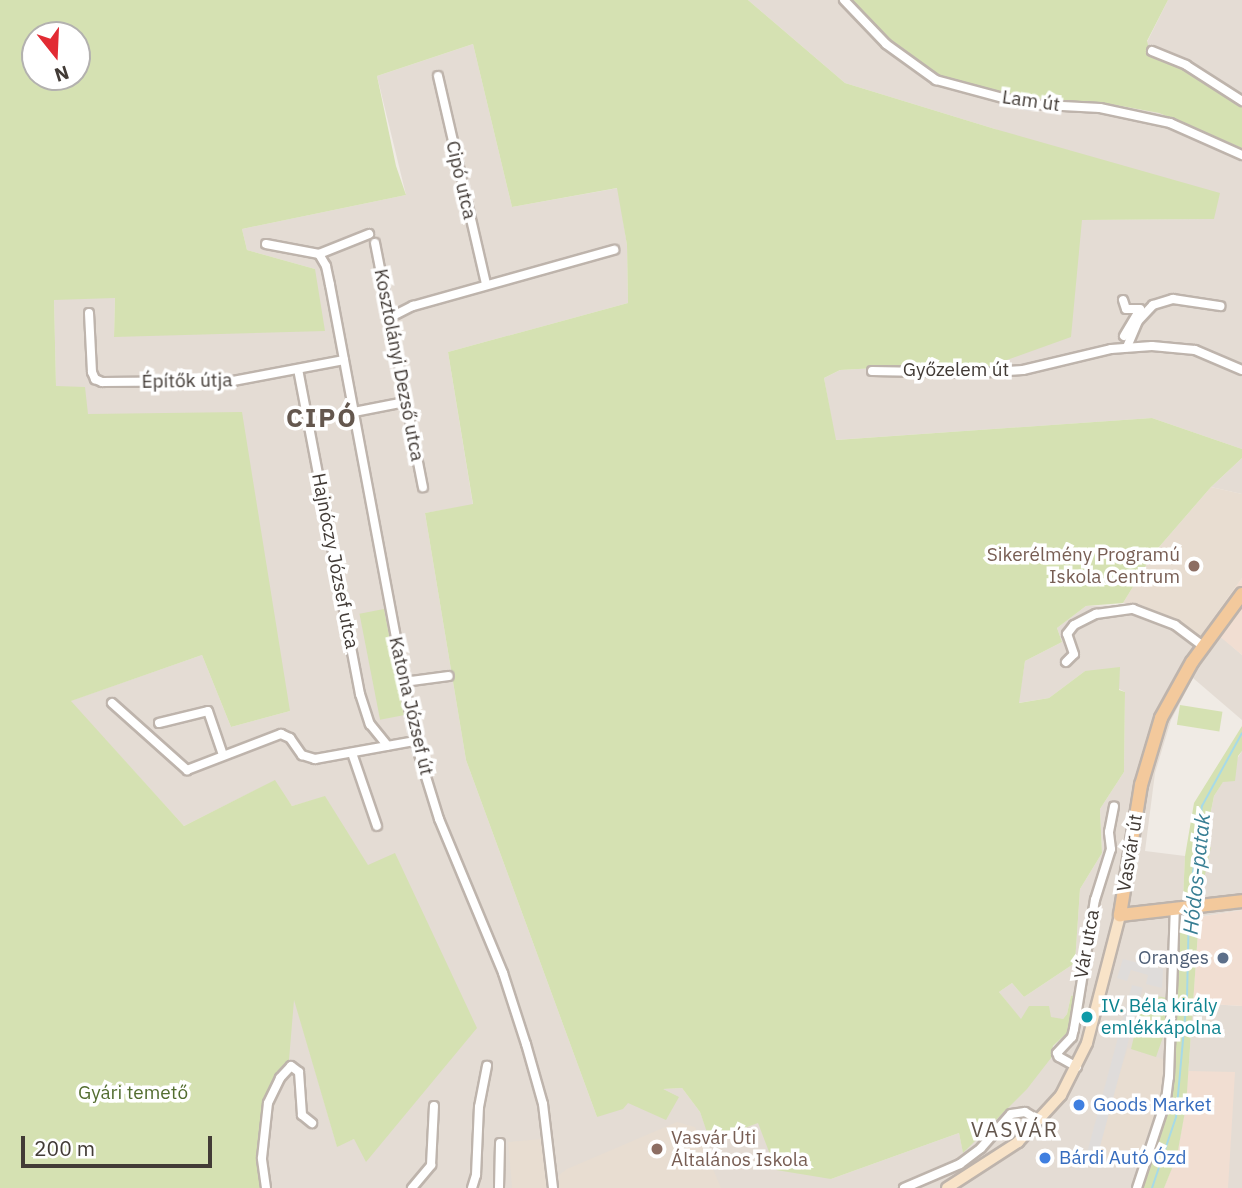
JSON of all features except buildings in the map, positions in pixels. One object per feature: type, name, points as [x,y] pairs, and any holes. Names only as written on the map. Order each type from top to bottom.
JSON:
[{"type":"main road","name":"Vasvár út","points":[[1120,915],[1141,785],[1156,733],[1175,689],[1242,594]]},
{"type":"main road","points":[[1124,890],[1127,905],[1140,913]]},
{"type":"main road","points":[[1120,915],[1242,901]]},
{"type":"street","name":"Lam út","points":[[844,0],[886,44],[936,80],[1025,104],[1100,108],[1143,117],[1193,132],[1242,155]]},
{"type":"street","points":[[1152,51],[1186,65],[1242,101]]},
{"type":"street","name":"Cipó utca","points":[[438,76],[486,284]]},
{"type":"street","points":[[266,244],[319,254],[369,234]]},
{"type":"street","name":"Kosztolányi Dezső utca","points":[[375,243],[423,487]]},
{"type":"street","points":[[389,317],[412,306],[614,250]]},
{"type":"street","name":"Katona József út","points":[[319,254],[326,266],[415,741],[439,818],[503,973],[526,1044],[543,1104],[553,1188]]},
{"type":"street","points":[[1125,347],[1138,321],[1153,305],[1173,299],[1220,306]]},
{"type":"street","points":[[1123,300],[1126,309],[1140,309]]},
{"type":"street","points":[[1125,347],[1129,324],[1148,303]]},
{"type":"street","name":"Építők útja","points":[[89,313],[92,372],[98,382],[233,381],[344,360]]},
{"type":"street","name":"Győzelem út","points":[[872,371],[977,373],[1023,370],[1125,347],[1163,346],[1195,350],[1242,370]]},
{"type":"street","name":"Hajnóczy József utca","points":[[298,369],[360,694],[370,723],[388,746]]},
{"type":"street","points":[[354,412],[405,402]]},
{"type":"street","points":[[1066,662],[1074,654],[1066,634],[1074,625],[1096,614],[1133,609],[1175,625],[1203,646]]},
{"type":"street","points":[[404,682],[449,676]]},
{"type":"street","points":[[111,703],[185,769],[203,766],[223,755],[281,734],[290,738],[302,755],[310,759],[415,741]]},
{"type":"street","points":[[159,723],[208,711],[223,755]]},
{"type":"street","points":[[352,753],[377,826]]},
{"type":"street","name":"Vár utca","points":[[1077,1067],[1059,1057],[1057,1053],[1072,1037],[1074,1029],[1095,900],[1111,849],[1109,832],[1114,806]]},
{"type":"street","points":[[1138,1188],[1166,1100],[1170,1077],[1177,908]]},
{"type":"street","name":"Vasvár út","points":[[947,1188],[1012,1147],[1040,1121],[1061,1095],[1077,1067],[1093,1023],[1120,915]]},
{"type":"street","points":[[266,1188],[262,1158],[268,1103],[280,1078],[290,1066],[299,1072],[302,1115],[312,1123]]},
{"type":"street","points":[[472,1188],[476,1175],[479,1107],[487,1066]]},
{"type":"street","points":[[412,1188],[430,1165],[434,1106]]},
{"type":"street","points":[[904,1188],[960,1164],[981,1148],[1010,1114],[1025,1112],[1040,1121]]},
{"type":"street","points":[[499,1188],[500,1143]]},
{"type":"shaded area","points":[[748,0],[852,0],[890,41],[1105,103],[1159,113],[1242,148],[1242,449],[1152,418],[835,440],[824,378],[840,370],[877,368],[1082,220],[1214,219],[995,129],[845,83]]},
{"type":"shaded area","points":[[1168,0],[1242,0],[1242,98],[1150,51],[1147,42]]},
{"type":"shaded area","points":[[473,44],[512,207],[618,188],[627,245],[628,303],[448,352],[473,505],[425,513],[466,760],[597,1117],[642,1081],[661,1089],[682,1088],[700,1112],[711,1141],[759,1122],[831,1179],[959,1133],[963,1152],[1071,1029],[1071,996],[1067,1014],[1063,1019],[1021,1020],[999,992],[1012,983],[1024,997],[1075,963],[1080,889],[1102,853],[1100,809],[1124,772],[1125,692],[1085,671],[1049,698],[1018,703],[1025,661],[1062,642],[1057,628],[1086,606],[1141,605],[1177,622],[1218,634],[1242,655],[1242,720],[1193,678],[1171,720],[1155,773],[1145,851],[1185,856],[1182,920],[1178,923],[1174,1072],[1169,1104],[1141,1188],[5,1188],[294,998],[337,1146],[354,1139],[395,854],[368,866],[325,797],[292,806],[274,781],[184,826],[70,701],[202,655],[231,727],[290,711],[88,414],[56,386],[54,299],[115,297],[114,336],[315,269],[247,250],[242,229],[406,195],[377,76]]},
{"type":"shaded area","points":[[1242,458],[1242,494],[1211,487]]},
{"type":"shaded area","name":"Sikerélmény Programú Iskola Centrum","points":[[1211,487],[1242,494],[1242,578],[1199,638],[1177,622],[1141,605],[1123,603],[1153,554]]},
{"type":"shaded area","points":[[1242,578],[1242,655],[1218,635],[1209,645],[1199,638]]},
{"type":"shaded area","points":[[1242,751],[1242,910],[1197,917],[1196,899],[1211,847],[1204,847],[1214,796]]},
{"type":"shaded area","points":[[1242,910],[1242,1006],[1193,1003],[1199,917]]},
{"type":"shaded area","points":[[1123,959],[1163,969],[1162,988],[1146,984],[1148,975],[1131,970],[1127,981],[1117,978]]},
{"type":"shaded area","points":[[1132,985],[1143,988],[1098,1154],[1087,1151]]},
{"type":"shaded area","points":[[1193,1003],[1242,1006],[1242,1188],[1164,1188],[1177,1156],[1186,1106]]},
{"type":"shaded area","points":[[1128,1048],[1166,1060],[1160,1099],[1136,1167],[1093,1154]]},
{"type":"shaded area","points":[[1188,1071],[1235,1072],[1228,1188],[1164,1188],[1177,1156],[1186,1106]]},
{"type":"shaded area","name":"Vasvár Úti Általános Iskola","points":[[677,1122],[695,1127],[721,1188],[559,1188],[559,1175],[567,1169]]},
{"type":"shaded area","points":[[542,1139],[546,1188],[512,1188],[508,1142]]},
{"type":"green space","name":"Gyári temető","points":[[0,0],[748,0],[845,83],[1220,193],[1214,219],[1082,220],[1071,337],[979,370],[877,368],[840,370],[824,378],[836,440],[1152,418],[1242,449],[1242,458],[1211,487],[1153,554],[1123,603],[1086,606],[1057,628],[1062,642],[1025,661],[1019,703],[1049,698],[1085,671],[1120,667],[1119,690],[1125,692],[1124,772],[1100,809],[1102,853],[1080,889],[1075,963],[1024,997],[1012,983],[999,992],[1021,1019],[1029,1006],[1049,1006],[1051,1017],[1063,1019],[1067,1014],[1071,996],[1075,995],[1071,1029],[1053,1046],[1051,1058],[1027,1089],[963,1153],[959,1133],[831,1179],[776,1170],[758,1123],[710,1141],[700,1112],[682,1088],[663,1089],[679,1097],[666,1120],[628,1103],[623,1109],[597,1117],[466,760],[425,513],[473,504],[448,352],[628,303],[627,245],[617,188],[512,207],[473,44],[377,76],[396,166],[406,195],[242,229],[247,250],[315,269],[325,331],[114,337],[115,298],[54,300],[56,386],[85,387],[88,414],[242,412],[290,711],[231,727],[202,655],[71,701],[184,826],[275,780],[292,806],[325,796],[368,865],[395,853],[477,1028],[366,1162],[354,1139],[337,1147],[294,1000],[289,1060],[263,1103],[257,1159],[261,1188],[0,1188]]},
{"type":"green space","points":[[852,0],[1168,0],[1147,41],[1150,51],[1242,98],[1242,148],[1159,113],[1105,103],[1023,98],[937,75],[890,41]]},
{"type":"green space","points":[[384,609],[405,715],[380,720],[359,614]]},
{"type":"green space","points":[[1180,705],[1222,712],[1219,731],[1177,725]]},
{"type":"green space","points":[[1242,726],[1242,751],[1238,756],[1235,781],[1223,782],[1214,796],[1204,846],[1211,847],[1200,898],[1196,899],[1199,917],[1186,1106],[1177,1156],[1164,1188],[1141,1188],[1169,1104],[1174,1072],[1178,922],[1182,920],[1185,856],[1194,803]]},
{"type":"green space","points":[[1144,994],[1168,998],[1167,1038],[1163,1037],[1156,1057],[1131,1049]]},
{"type":"waterway","name":"Hódos-patak","points":[[1189,903],[1202,806],[1242,733]]},
{"type":"waterway","name":"Hódos-patak","points":[[1152,1188],[1176,1117],[1187,997],[1189,912]]},
{"type":"place","name":"Sikerélmény Programú Iskola Centrum","points":[[1194,566]]},
{"type":"place","name":"Oranges","points":[[1223,958]]},
{"type":"place","name":"IV. Béla király emlékkápolna","points":[[1087,1017]]},
{"type":"place","name":"Goods Market","points":[[1079,1105]]},
{"type":"place","name":"Vasvár Úti Általános Iskola","points":[[657,1149]]},
{"type":"place","name":"Bárdi Autó Ózd","points":[[1045,1158]]},
{"type":"district","name":"CIPÓ","points":[[322,418]]},
{"type":"district","name":"VASVÁR","points":[[1015,1129]]}]
